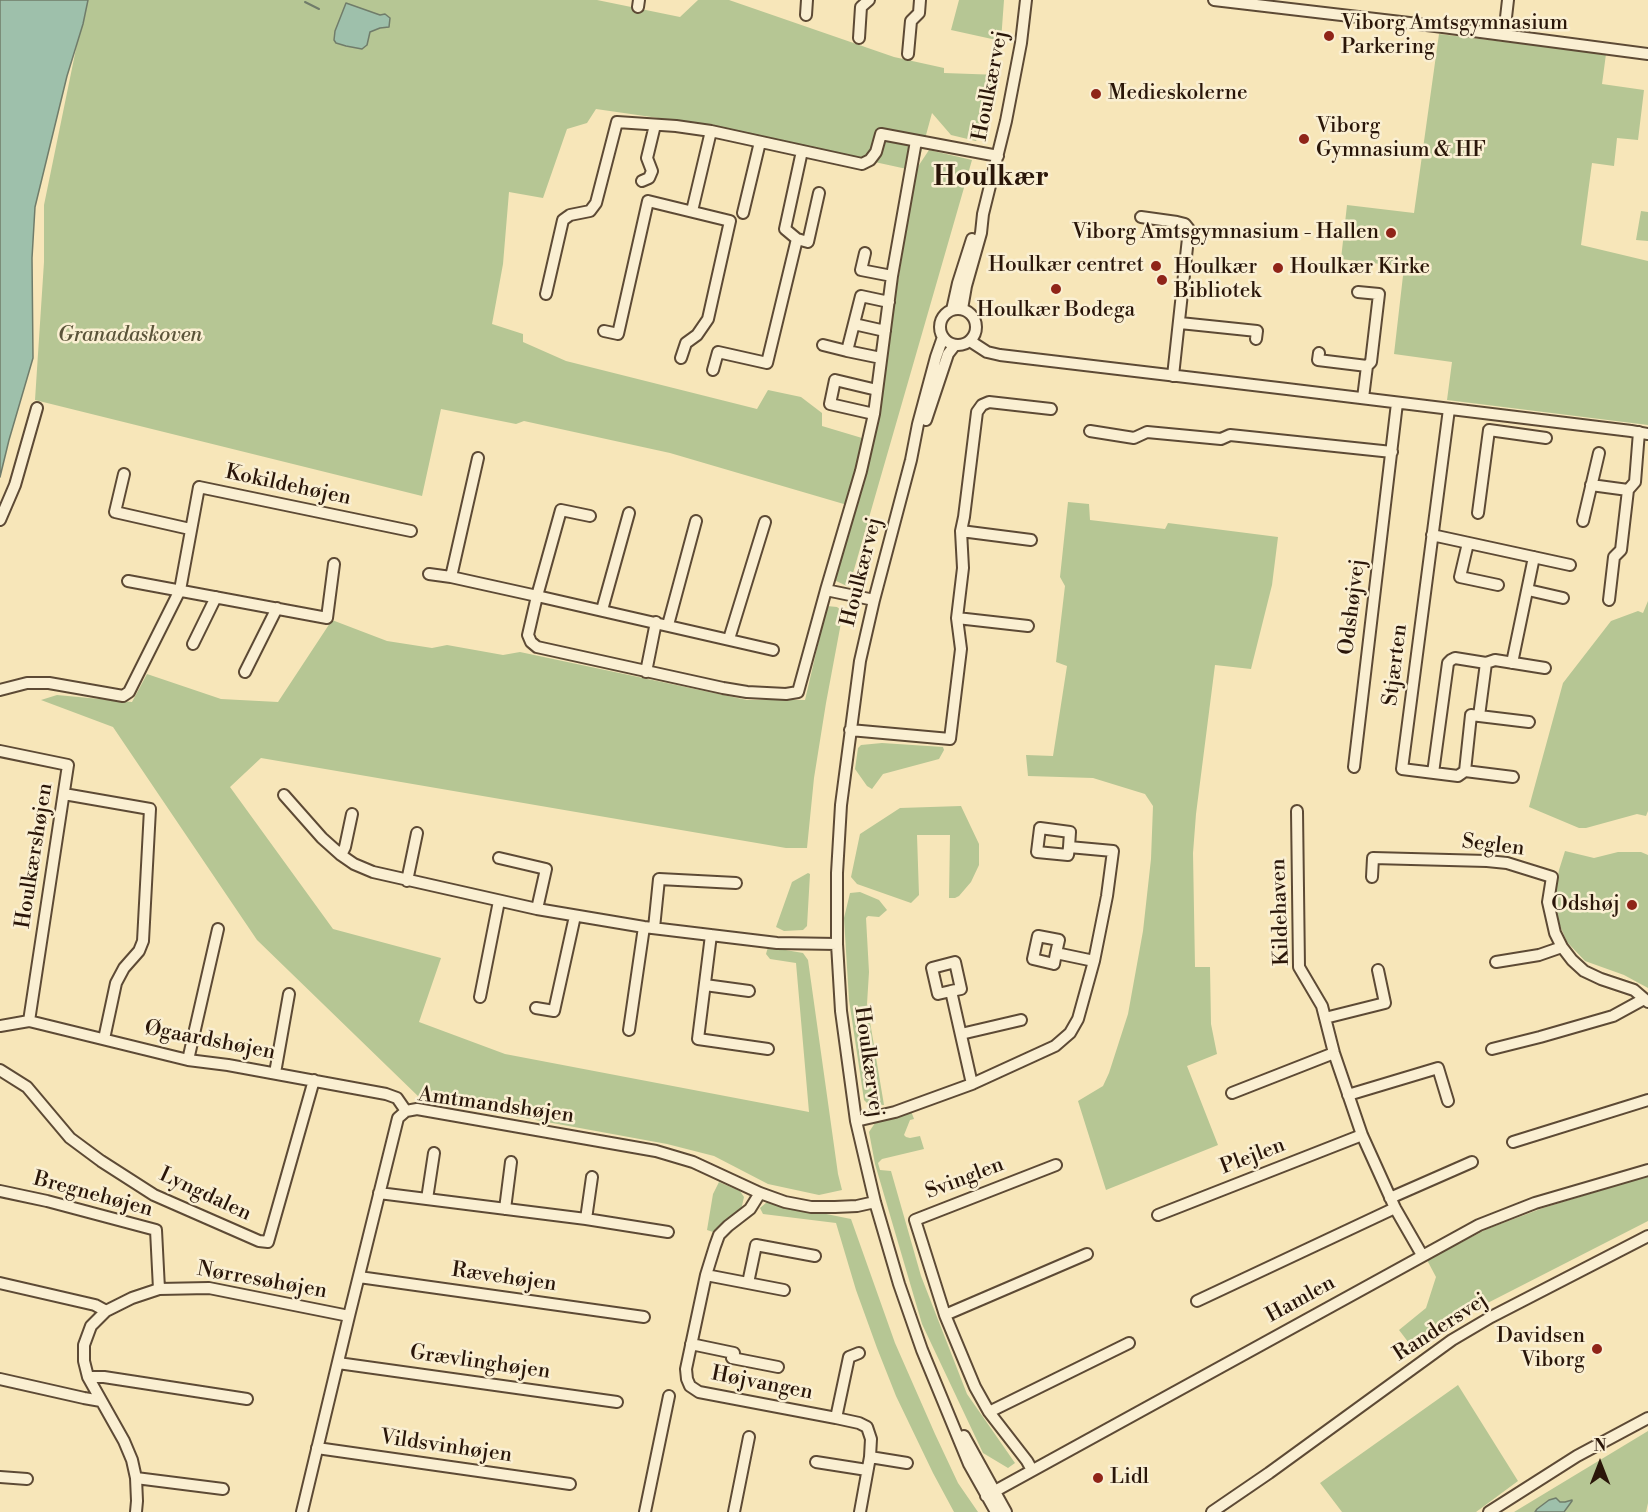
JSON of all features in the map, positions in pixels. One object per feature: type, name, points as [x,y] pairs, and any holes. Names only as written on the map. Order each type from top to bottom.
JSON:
[{"type":"street","points":[[806,15],[807,0]]},
{"type":"street","points":[[860,38],[861,7],[869,0]]},
{"type":"street","points":[[908,54],[911,21],[919,12],[920,0]]},
{"type":"street","name":"Houlkærvej","points":[[957,309],[981,233],[983,214],[998,156],[1021,43],[1026,0]]},
{"type":"street","points":[[1214,0],[1314,6],[1648,54]]},
{"type":"street","points":[[1504,35],[1508,0]]},
{"type":"street","points":[[546,294],[563,220],[570,215],[590,211],[596,203],[617,122],[711,131],[862,164],[870,160],[876,152],[881,134],[998,156]]},
{"type":"street","points":[[642,181],[649,178],[652,171],[647,158],[655,124]]},
{"type":"street","points":[[692,211],[711,131]]},
{"type":"street","points":[[590,516],[561,510],[528,635],[531,642],[537,647],[731,689],[786,694],[798,692],[861,471],[874,414],[892,276],[916,141]]},
{"type":"street","points":[[743,213],[760,142]]},
{"type":"street","points":[[802,151],[785,229],[797,239],[808,242],[819,194]]},
{"type":"street","points":[[604,331],[618,334],[648,201],[730,221],[708,319],[697,335],[686,343],[681,358]]},
{"type":"street","points":[[1141,217],[1177,222],[1185,224],[1189,229],[1173,376]]},
{"type":"street","points":[[713,370],[718,352],[767,363],[797,239]]},
{"type":"street","points":[[865,254],[861,270],[892,276]]},
{"type":"street","points":[[1358,292],[1379,294],[1371,362],[1367,366],[1363,398]]},
{"type":"street","points":[[847,351],[861,296],[889,302]]},
{"type":"street","points":[[957,309],[973,316],[976,325],[974,336],[970,341],[960,345],[946,341],[940,330],[940,321],[945,314],[957,309]]},
{"type":"street","points":[[1180,323],[1257,331],[1256,339]]},
{"type":"street","points":[[854,324],[885,331]]},
{"type":"street","name":"Houlkærvej","points":[[943,337],[918,424],[860,661],[841,805],[837,873],[837,944],[841,1011],[856,1121],[875,1202],[899,1284],[922,1350],[990,1494],[996,1512]]},
{"type":"street","points":[[970,341],[987,352],[1000,355],[1643,433],[1635,482],[1628,490],[1621,550],[1614,557],[1609,600]]},
{"type":"street","points":[[823,345],[881,358]]},
{"type":"street","name":"Houlkærvej","points":[[911,460],[942,369],[948,354],[955,345]]},
{"type":"street","points":[[1319,353],[1318,360],[1367,366]]},
{"type":"street","points":[[874,414],[830,404],[835,380],[877,390]]},
{"type":"street","points":[[850,730],[950,739],[960,649],[957,618],[963,568],[960,531],[964,517],[977,412],[982,405],[989,402],[1052,409]]},
{"type":"street","name":"Odshøjvej","points":[[1354,767],[1397,403]]},
{"type":"street","points":[[0,520],[15,485],[37,408]]},
{"type":"street","name":"Stjærten","points":[[1449,409],[1402,769],[1458,776],[1465,771],[1513,777]]},
{"type":"street","points":[[1522,435],[1523,418]]},
{"type":"street","points":[[1478,513],[1489,430],[1546,438]]},
{"type":"street","points":[[1090,431],[1134,438],[1147,432],[1221,439],[1230,435],[1392,452]]},
{"type":"street","points":[[1583,521],[1599,453]]},
{"type":"street","points":[[451,577],[478,458]]},
{"type":"street","points":[[124,474],[115,513],[190,529]]},
{"type":"street","points":[[1591,485],[1628,490]]},
{"type":"street","name":"Kokildehøjen","points":[[0,690],[27,683],[49,683],[123,696],[129,692],[180,590],[199,488],[411,531]]},
{"type":"street","points":[[602,610],[629,513]]},
{"type":"street","points":[[668,625],[696,521]]},
{"type":"street","points":[[729,639],[765,522]]},
{"type":"street","points":[[960,531],[1031,540]]},
{"type":"street","points":[[1432,535],[1570,565]]},
{"type":"street","points":[[1468,543],[1460,577],[1498,585]]},
{"type":"street","points":[[1512,663],[1534,557]]},
{"type":"street","points":[[128,581],[327,618],[334,564]]},
{"type":"street","points":[[429,574],[602,610],[773,650]]},
{"type":"street","points":[[826,590],[874,600]]},
{"type":"street","points":[[1528,590],[1563,598]]},
{"type":"street","points":[[193,644],[216,597]]},
{"type":"street","points":[[245,672],[277,608]]},
{"type":"street","points":[[957,618],[1028,626]]},
{"type":"street","points":[[646,672],[656,622]]},
{"type":"street","points":[[1433,773],[1448,663],[1455,658],[1486,663],[1495,660],[1545,668]]},
{"type":"street","points":[[1479,716],[1486,663]]},
{"type":"street","points":[[1465,771],[1472,715],[1529,722]]},
{"type":"street","name":"Houlkærshøjen","points":[[0,752],[68,765],[29,1021]]},
{"type":"street","points":[[64,794],[150,809],[143,941],[139,951],[124,968],[116,983],[104,1039]]},
{"type":"street","points":[[284,795],[322,838],[341,855],[354,864],[373,872],[537,909],[649,928],[777,943],[837,944]]},
{"type":"street","name":"Kildehaven","points":[[1297,811],[1299,967],[1324,1012]]},
{"type":"street","points":[[341,855],[352,814]]},
{"type":"street","points":[[407,881],[417,833]]},
{"type":"street","points":[[856,1121],[895,1112],[972,1084],[1055,1046],[1066,1037],[1078,1019],[1094,961],[1107,897],[1113,851],[1069,847]]},
{"type":"street","points":[[499,858],[546,869],[537,909]]},
{"type":"street","name":"Seglen","points":[[1372,876],[1373,858],[1507,863],[1552,877],[1548,902],[1555,933],[1562,947],[1584,971],[1634,990],[1646,1000],[1613,1016],[1492,1049]]},
{"type":"street","points":[[629,1030],[659,879],[736,883]]},
{"type":"street","points":[[480,997],[499,901]]},
{"type":"street","points":[[536,1008],[554,1011],[575,916]]},
{"type":"street","points":[[188,1060],[218,929]]},
{"type":"street","points":[[711,935],[698,1039],[768,1049]]},
{"type":"street","points":[[1496,962],[1539,955],[1562,947]]},
{"type":"street","points":[[1056,953],[1094,961]]},
{"type":"street","points":[[1378,970],[1385,1003],[1324,1012],[1334,1053],[1362,1135],[1393,1203],[1422,1255]]},
{"type":"street","points":[[705,985],[748,991]]},
{"type":"street","points":[[951,991],[972,1084]]},
{"type":"street","points":[[275,1073],[289,994]]},
{"type":"street","points":[[961,1034],[1021,1020]]},
{"type":"street","name":"Øgaardshøjen","points":[[0,1026],[29,1021],[188,1060],[275,1073],[386,1094],[397,1098],[406,1111]]},
{"type":"street","points":[[1232,1093],[1334,1053]]},
{"type":"street","points":[[1348,1095],[1438,1068],[1448,1101]]},
{"type":"street","name":"Lyngdalen","points":[[0,1070],[27,1086],[70,1138],[101,1161],[154,1196],[259,1242],[268,1242],[314,1080]]},
{"type":"street","points":[[1513,1142],[1648,1100]]},
{"type":"street","name":"Amtmandshøjen","points":[[302,1512],[398,1118],[406,1111],[417,1109],[656,1151],[693,1162],[785,1202],[812,1207],[856,1206],[875,1202]]},
{"type":"street","name":"Plejlen","points":[[1158,1215],[1362,1135]]},
{"type":"street","points":[[427,1199],[434,1153]]},
{"type":"street","points":[[506,1209],[511,1162]]},
{"type":"street","points":[[1197,1301],[1472,1162]]},
{"type":"street","name":"Svinglen","points":[[1032,1470],[988,1412],[975,1387],[945,1315],[915,1220],[1056,1165]]},
{"type":"street","name":"Hamlen","points":[[990,1494],[1479,1225],[1535,1203],[1648,1170]]},
{"type":"street","points":[[586,1219],[592,1177]]},
{"type":"street","name":"Bregnehøjen","points":[[0,1191],[156,1230],[159,1289]]},
{"type":"street","points":[[379,1193],[586,1219],[668,1232]]},
{"type":"street","name":"Højvangen","points":[[760,1193],[750,1209],[728,1226],[714,1246],[691,1344],[686,1369],[687,1379],[690,1386],[699,1392],[836,1418],[867,1427],[871,1439],[870,1457],[860,1512]]},
{"type":"street","name":"Randersvej","points":[[1212,1512],[1452,1340],[1491,1317],[1648,1236]]},
{"type":"street","points":[[748,1283],[756,1245],[815,1256]]},
{"type":"street","points":[[945,1315],[1088,1254]]},
{"type":"street","points":[[706,1275],[784,1290]]},
{"type":"street","name":"Rævehøjen","points":[[359,1278],[644,1317]]},
{"type":"street","points":[[0,1283],[95,1305],[106,1311]]},
{"type":"street","name":"Nørresøhøjen","points":[[136,1512],[136,1478],[132,1460],[124,1441],[88,1377],[84,1361],[84,1345],[92,1326],[106,1311],[132,1298],[159,1289],[209,1288],[348,1316]]},
{"type":"street","name":"Højvangen","points":[[691,1344],[734,1353],[732,1358],[778,1367]]},
{"type":"street","points":[[988,1412],[1129,1344]]},
{"type":"street","name":"Højvangen","points":[[836,1418],[849,1358],[860,1353]]},
{"type":"street","name":"Grævlinghøjen","points":[[338,1363],[617,1402]]},
{"type":"street","points":[[88,1377],[104,1377],[247,1399]]},
{"type":"street","points":[[0,1379],[101,1401]]},
{"type":"street","points":[[645,1512],[669,1396]]},
{"type":"street","points":[[1490,1512],[1576,1456],[1648,1418]]},
{"type":"street","points":[[734,1512],[749,1437]]},
{"type":"street","name":"Vildsvinhøjen","points":[[317,1449],[570,1484]]},
{"type":"street","points":[[870,1457],[907,1463]]},
{"type":"street","points":[[816,1462],[867,1470]]},
{"type":"street","name":"Randersvej","points":[[1224,1512],[1269,1473]]},
{"type":"street","points":[[0,1477],[27,1479]]},
{"type":"street","points":[[136,1478],[223,1489]]},
{"type":"street","name":"Houlkærvej","points":[[990,1494],[1006,1512]]},
{"type":"green space","name":"Granadaskoven","points":[[86,0],[597,0],[680,17],[698,0],[729,0],[894,57],[944,68],[944,73],[1000,75],[995,105],[976,141],[951,135],[932,113],[917,168],[929,150],[972,160],[849,587],[834,580],[854,507],[670,453],[524,421],[516,424],[441,409],[422,496],[35,400],[44,262],[44,205]],"holes":[[[596,109],[700,124],[916,171],[872,441],[822,426],[822,413],[801,397],[768,390],[757,409],[566,361],[523,342],[523,334],[492,324],[503,264],[509,192],[543,198],[567,129],[587,123]]]},
{"type":"green space","points":[[959,0],[1004,0],[1001,41],[951,30]]},
{"type":"green space","points":[[1439,34],[1606,54],[1602,84],[1644,90],[1638,140],[1617,138],[1614,166],[1592,163],[1581,245],[1648,261],[1648,425],[1447,400],[1452,362],[1394,354],[1404,267],[1341,259],[1347,205],[1414,213]]},
{"type":"green space","points":[[1641,211],[1648,212],[1648,241],[1636,240]]},
{"type":"green space","points":[[1068,502],[1089,504],[1090,520],[1165,529],[1168,523],[1278,537],[1272,585],[1251,669],[1215,665],[1196,814],[1193,853],[1195,967],[1210,967],[1211,1024],[1217,1054],[1187,1066],[1218,1145],[1106,1190],[1078,1101],[1103,1086],[1128,1014],[1143,931],[1151,859],[1153,806],[1145,794],[1093,778],[1028,776],[1026,755],[1053,756],[1067,666],[1056,662],[1065,586],[1060,577]]},
{"type":"green space","points":[[1648,601],[1648,811],[1646,816],[1637,814],[1579,828],[1529,807],[1563,683],[1611,621],[1638,611],[1643,613]]},
{"type":"green space","points":[[827,606],[837,607],[843,612],[814,778],[807,848],[786,848],[261,758],[230,787],[333,929],[441,958],[419,1022],[505,1054],[809,1112],[796,963],[770,959],[766,954],[768,947],[803,953],[808,960],[842,1190],[819,1195],[768,1184],[714,1156],[667,1144],[421,1099],[257,940],[113,727],[41,700],[57,695],[132,702],[147,674],[221,699],[278,702],[332,620],[387,641],[432,648],[447,645],[503,655],[520,652],[747,700],[805,700]]},
{"type":"green space","points":[[882,743],[943,747],[944,750],[939,759],[883,774],[872,789],[867,786],[855,769],[858,748],[861,745]]},
{"type":"green space","points":[[961,806],[979,844],[979,865],[971,882],[959,896],[949,898],[950,835],[917,835],[919,895],[911,903],[857,884],[851,877],[860,834],[900,808]]},
{"type":"green space","points":[[1565,851],[1594,858],[1618,852],[1641,852],[1648,855],[1648,988],[1624,975],[1585,961],[1567,942],[1558,921],[1554,899]]},
{"type":"green space","points":[[810,874],[807,926],[803,930],[784,931],[776,927],[792,882]]},
{"type":"green space","points":[[860,892],[879,900],[887,910],[879,917],[868,916],[866,918],[869,972],[867,1004],[884,1105],[868,1104],[864,1100],[849,1000],[844,918],[850,893]]},
{"type":"green space","points":[[911,1111],[914,1119],[910,1120],[904,1135],[910,1138],[920,1136],[924,1149],[882,1159],[878,1163],[880,1170],[891,1171],[921,1276],[967,1394],[1015,1463],[1008,1468],[983,1453],[922,1324],[875,1164],[869,1132],[875,1123]]},
{"type":"green space","points":[[1648,1176],[1648,1221],[1468,1313],[1415,1351],[1399,1330],[1426,1308],[1436,1277],[1427,1260],[1487,1229],[1543,1208]]},
{"type":"green space","points":[[719,1182],[740,1191],[744,1197],[741,1210],[716,1233],[707,1230],[713,1194]]},
{"type":"green space","points":[[767,1202],[851,1219],[895,1343],[958,1483],[978,1512],[954,1512],[933,1473],[896,1396],[877,1348],[856,1290],[836,1223],[763,1214],[760,1208]]},
{"type":"green space","points":[[1458,1385],[1518,1481],[1476,1512],[1342,1512],[1320,1483]]},
{"type":"green space","points":[[1648,1431],[1646,1512],[1514,1512]]},
{"type":"shaded area","points":[[0,0],[88,0],[35,207],[32,258],[33,358],[0,477]]},
{"type":"shaded area","points":[[346,3],[380,15],[385,14],[390,18],[389,27],[370,32],[367,45],[362,49],[336,43],[335,31]]},
{"type":"shaded area","points":[[1556,1498],[1560,1502],[1572,1501],[1564,1512],[1535,1512],[1549,1500]]},
{"type":"waterway","points":[[305,2],[319,9]]},
{"type":"place","name":"Viborg Amtsgymnasium Parkering","points":[[1329,36]]},
{"type":"place","name":"Medieskolerne","points":[[1096,94]]},
{"type":"place","name":"Viborg Gymnasium & HF","points":[[1304,139]]},
{"type":"place","name":"Viborg Amtsgymnasium - Hallen","points":[[1391,233]]},
{"type":"place","name":"Houlkær centret","points":[[1156,266]]},
{"type":"place","name":"Houlkær Kirke","points":[[1278,268]]},
{"type":"place","name":"Houlkær Bibliotek","points":[[1162,280]]},
{"type":"place","name":"Houlkær Bodega","points":[[1056,289]]},
{"type":"place","name":"Odshøj","points":[[1632,905]]},
{"type":"place","name":"Davidsen Viborg","points":[[1597,1349]]},
{"type":"place","name":"Lidl","points":[[1098,1478]]},
{"type":"district","name":"Houlkær","points":[[991,179]]}]
